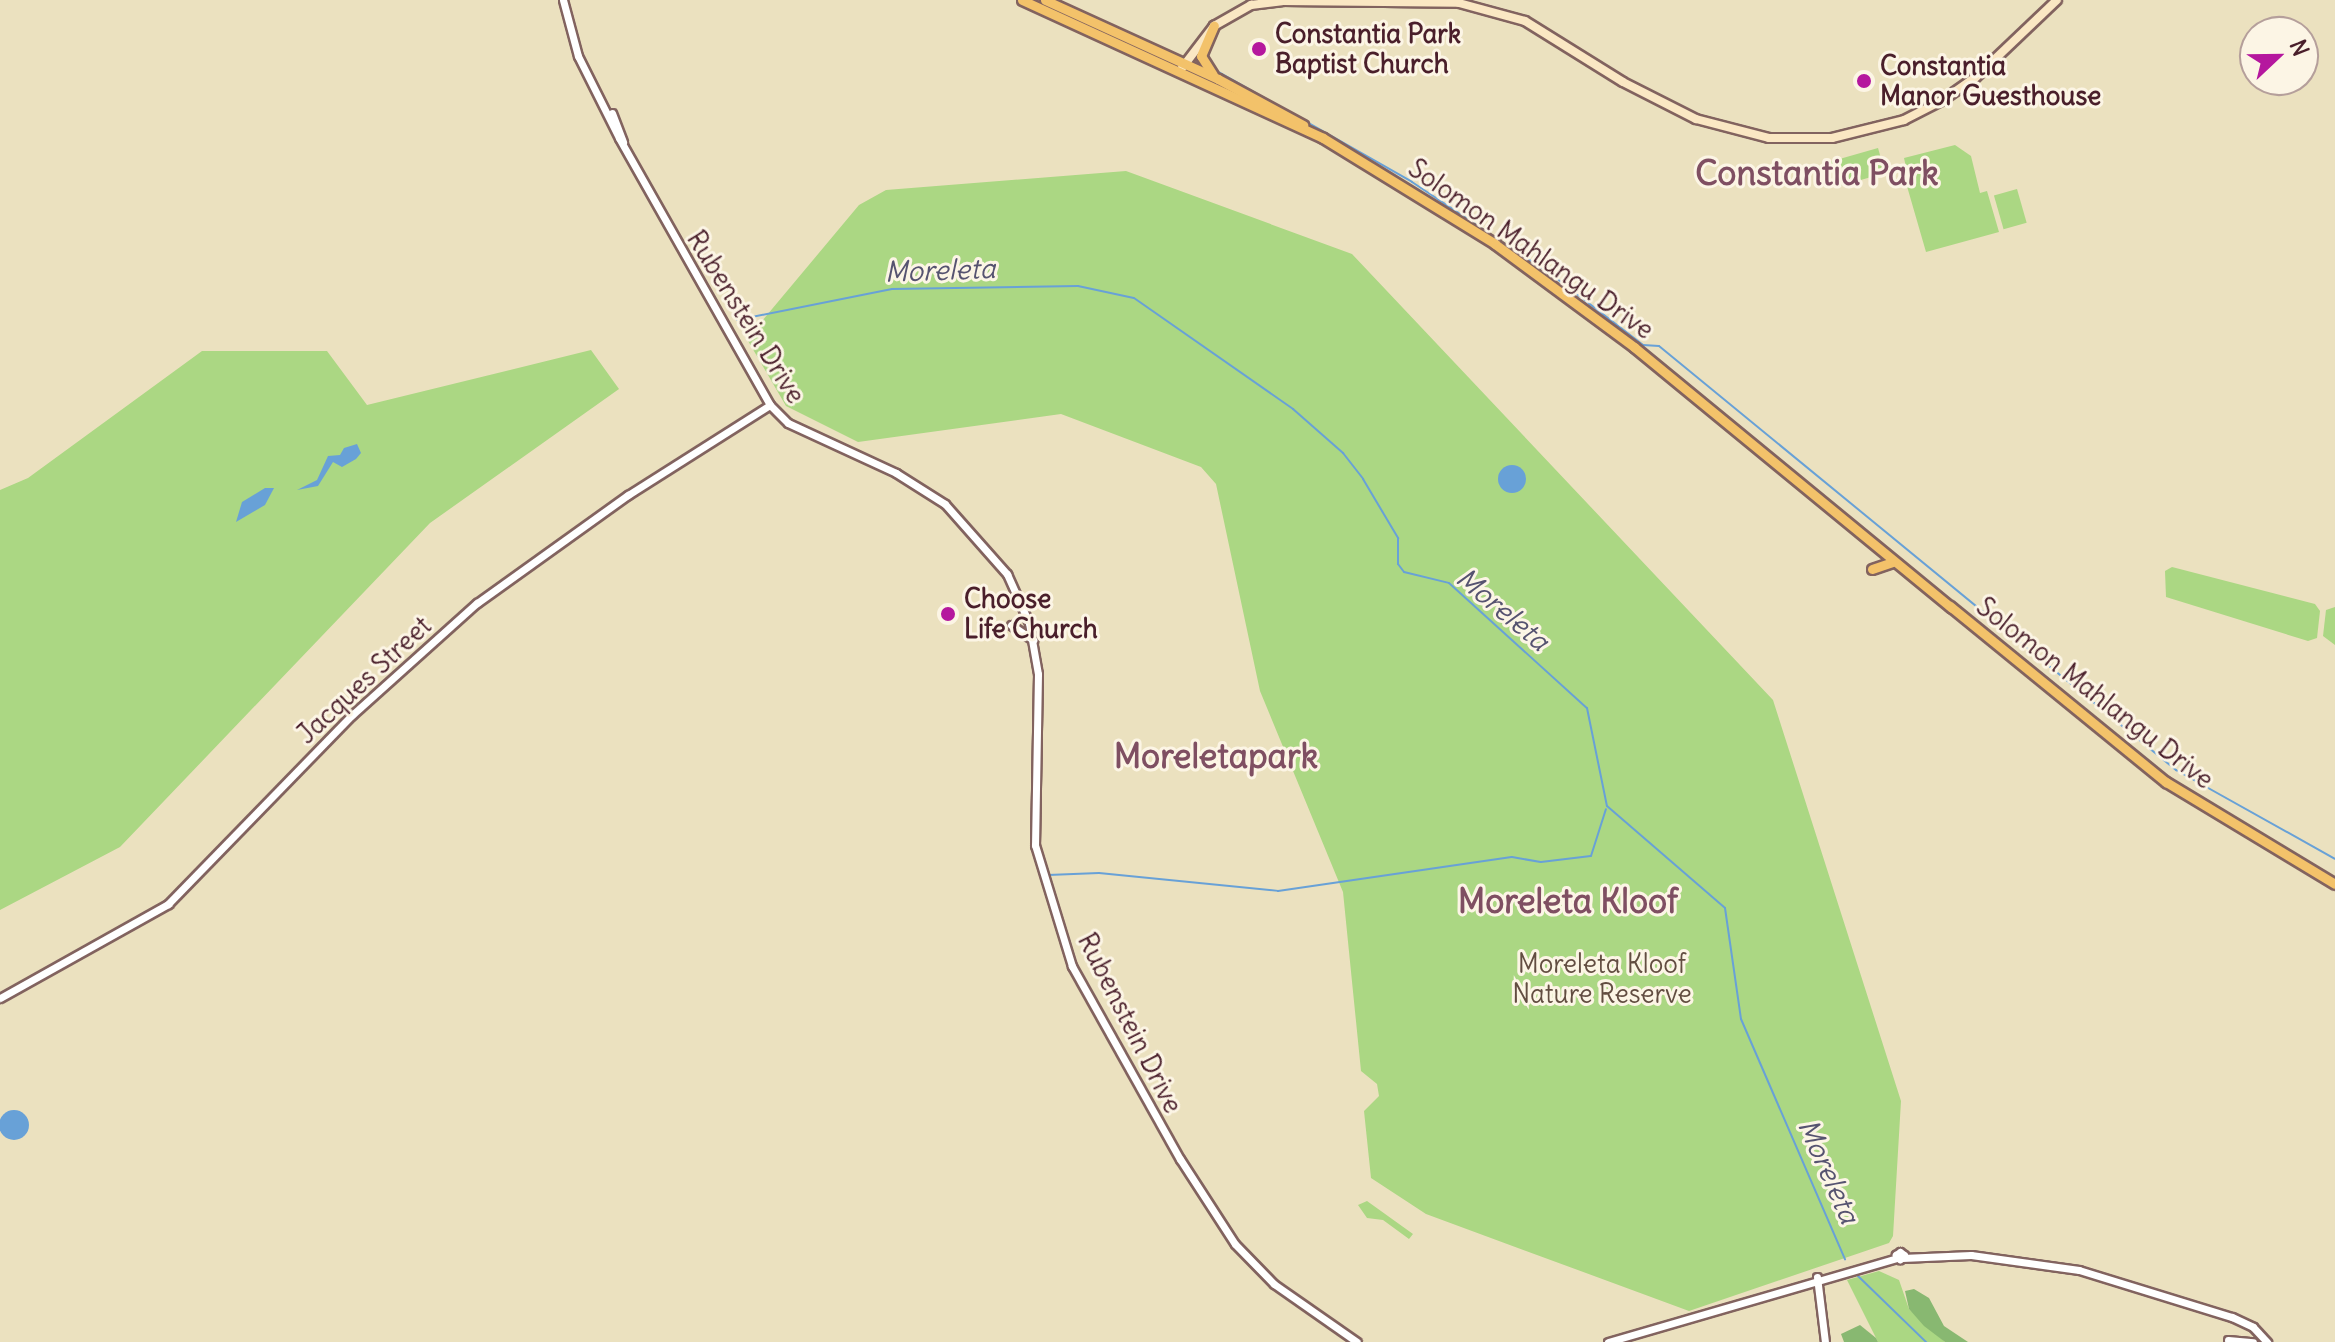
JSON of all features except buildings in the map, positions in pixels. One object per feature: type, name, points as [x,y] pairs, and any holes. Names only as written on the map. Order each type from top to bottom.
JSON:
[{"type":"main road","name":"Solomon Mahlangu Drive","points":[[1022,0],[1218,79],[1414,191],[1563,292],[2188,798],[2335,884]]},
{"type":"main road","name":"Solomon Mahlangu Drive","points":[[1045,0],[1323,138]]},
{"type":"main road","points":[[1180,66],[1220,16],[1261,0]]},
{"type":"main road","points":[[1273,0],[1459,3],[1501,12],[1548,33],[1679,113],[1773,139],[1832,138],[1904,120],[1968,84],[2057,0]]},
{"type":"main road","points":[[1746,132],[1837,134],[1902,116],[1972,75],[2049,0]]},
{"type":"main road","points":[[1180,66],[1214,26],[1240,9],[1279,1]]},
{"type":"main road","points":[[1214,26],[1201,56],[1218,79]]},
{"type":"main road","name":"Solomon Mahlangu Drive","points":[[1743,436],[1892,562],[1952,608]]},
{"type":"main road","points":[[1872,569],[1892,562]]},
{"type":"street","name":"Rubenstein Drive","points":[[565,0],[576,40],[624,145],[770,405],[788,423],[896,473],[945,504],[999,562],[1024,606],[1034,642],[1033,832],[1072,966],[1180,1159],[1235,1244],[1274,1284],[1357,1342]]},
{"type":"street","name":"Jacques Street","points":[[0,998],[168,904],[352,715],[477,603],[595,518],[770,405]]},
{"type":"street","points":[[1024,606],[1013,625],[1034,642]]},
{"type":"street","points":[[1608,1342],[1726,1310],[1900,1256],[1971,1255],[2064,1267],[2245,1324],[2267,1342]]},
{"type":"street","points":[[1818,1279],[1825,1342]]},
{"type":"street","points":[[2245,1324],[2256,1342]]},
{"type":"street","points":[[2228,1340],[2256,1342]]},
{"type":"green space","points":[[1955,145],[1971,156],[1980,193],[1987,191],[1999,232],[1926,252],[1902,169],[1906,167],[1904,158]]},
{"type":"green space","points":[[1878,148],[1885,173],[1837,187],[1830,162]]},
{"type":"green space","name":"Moreleta Kloof Nature Reserve","points":[[1126,171],[1352,254],[1773,700],[1901,1101],[1893,1236],[1889,1243],[1689,1311],[1426,1214],[1371,1178],[1364,1111],[1379,1096],[1377,1084],[1361,1071],[1343,892],[1260,691],[1216,484],[1201,467],[1061,414],[858,442],[786,406],[747,339],[859,205],[886,190]]},
{"type":"green space","points":[[2017,189],[2027,223],[2004,229],[1994,196]]},
{"type":"green space","points":[[591,350],[619,389],[430,523],[120,847],[0,910],[0,490],[28,478],[202,351],[327,351],[367,405]]},
{"type":"green space","points":[[2172,567],[2315,604],[2320,611],[2317,638],[2308,641],[2166,597],[2165,571]]},
{"type":"green space","points":[[2335,607],[2335,645],[2323,636],[2326,610]]},
{"type":"green space","points":[[1367,1201],[1413,1234],[1409,1239],[1383,1220],[1367,1218],[1358,1205]]},
{"type":"green space","points":[[1879,1271],[1899,1280],[1909,1309],[1945,1342],[1878,1342],[1847,1280]]},
{"type":"green space","points":[[1914,1289],[1929,1298],[1944,1326],[1968,1342],[1945,1342],[1924,1326],[1909,1309],[1905,1291]]},
{"type":"green space","points":[[1860,1325],[1878,1342],[1844,1342],[1841,1334]]},
{"type":"water","points":[[357,444],[361,453],[356,459],[342,467],[333,462],[318,486],[297,490],[317,480],[328,456],[340,455],[344,448]]},
{"type":"water","points":[[1512,465],[1522,469],[1526,479],[1522,489],[1512,493],[1502,489],[1498,479],[1502,469]]},
{"type":"water","points":[[265,488],[274,488],[265,505],[236,522],[242,502]]},
{"type":"water","points":[[14,1110],[24,1115],[29,1125],[24,1135],[14,1140],[4,1135],[-1,1125],[4,1115]]},
{"type":"waterway","points":[[1217,71],[1412,182],[1552,275],[1643,345],[1659,346],[2176,770],[2335,859]]},
{"type":"waterway","name":"Moreleta","points":[[737,320],[892,289],[1078,286],[1134,298],[1293,409],[1343,453],[1363,479],[1398,538],[1398,564],[1404,572],[1449,583],[1587,708],[1607,806],[1725,908],[1741,1019],[1845,1259]]},
{"type":"waterway","points":[[1048,875],[1099,873],[1278,891],[1512,857],[1541,862],[1591,856],[1606,809]]},
{"type":"waterway","name":"Moreleta","points":[[1858,1276],[1926,1342]]},
{"type":"place","name":"Constantia Park Baptist Church","points":[[1259,49]]},
{"type":"place","name":"Constantia Manor Guesthouse","points":[[1864,81]]},
{"type":"place","name":"Choose Life Church","points":[[948,614]]},
{"type":"district","name":"Constantia Park","points":[[1817,173]]},
{"type":"district","name":"Moreletapark","points":[[1216,756]]},
{"type":"district","name":"Moreleta Kloof","points":[[1568,901]]}]
